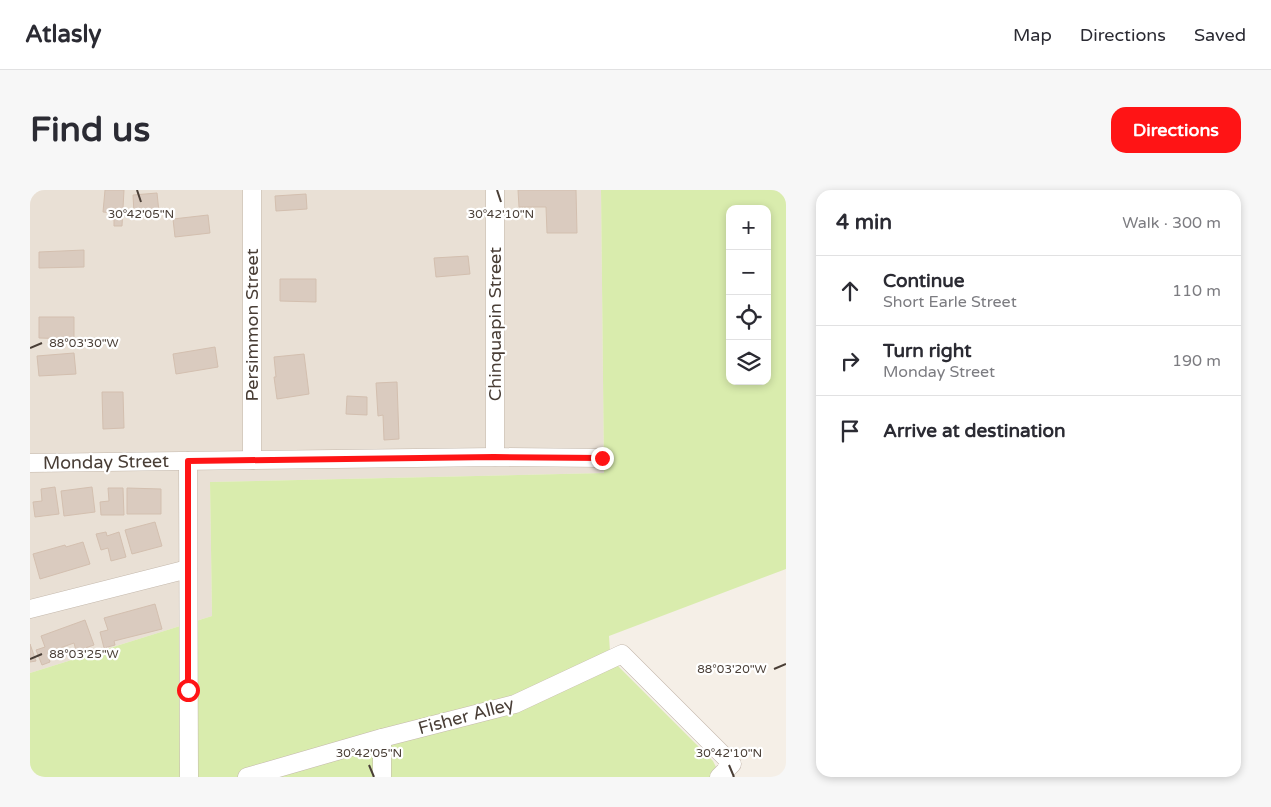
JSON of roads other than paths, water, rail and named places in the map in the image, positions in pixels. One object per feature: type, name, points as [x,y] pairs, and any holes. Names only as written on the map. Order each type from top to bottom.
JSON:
[{"type":"street","name":"Persimmon Street","points":[[252,190],[252,460]]},
{"type":"street","name":"Chinquapin Street","points":[[494,457],[496,190]]},
{"type":"street","name":"Monday Street","points":[[30,463],[494,457],[602,458]]},
{"type":"street","points":[[188,461],[189,777]]},
{"type":"street","points":[[30,609],[188,569]]},
{"type":"street","name":"Fisher Alley","points":[[246,777],[382,738],[515,704],[622,654],[732,764],[719,777]]},
{"type":"street","points":[[382,738],[382,777]]}]
